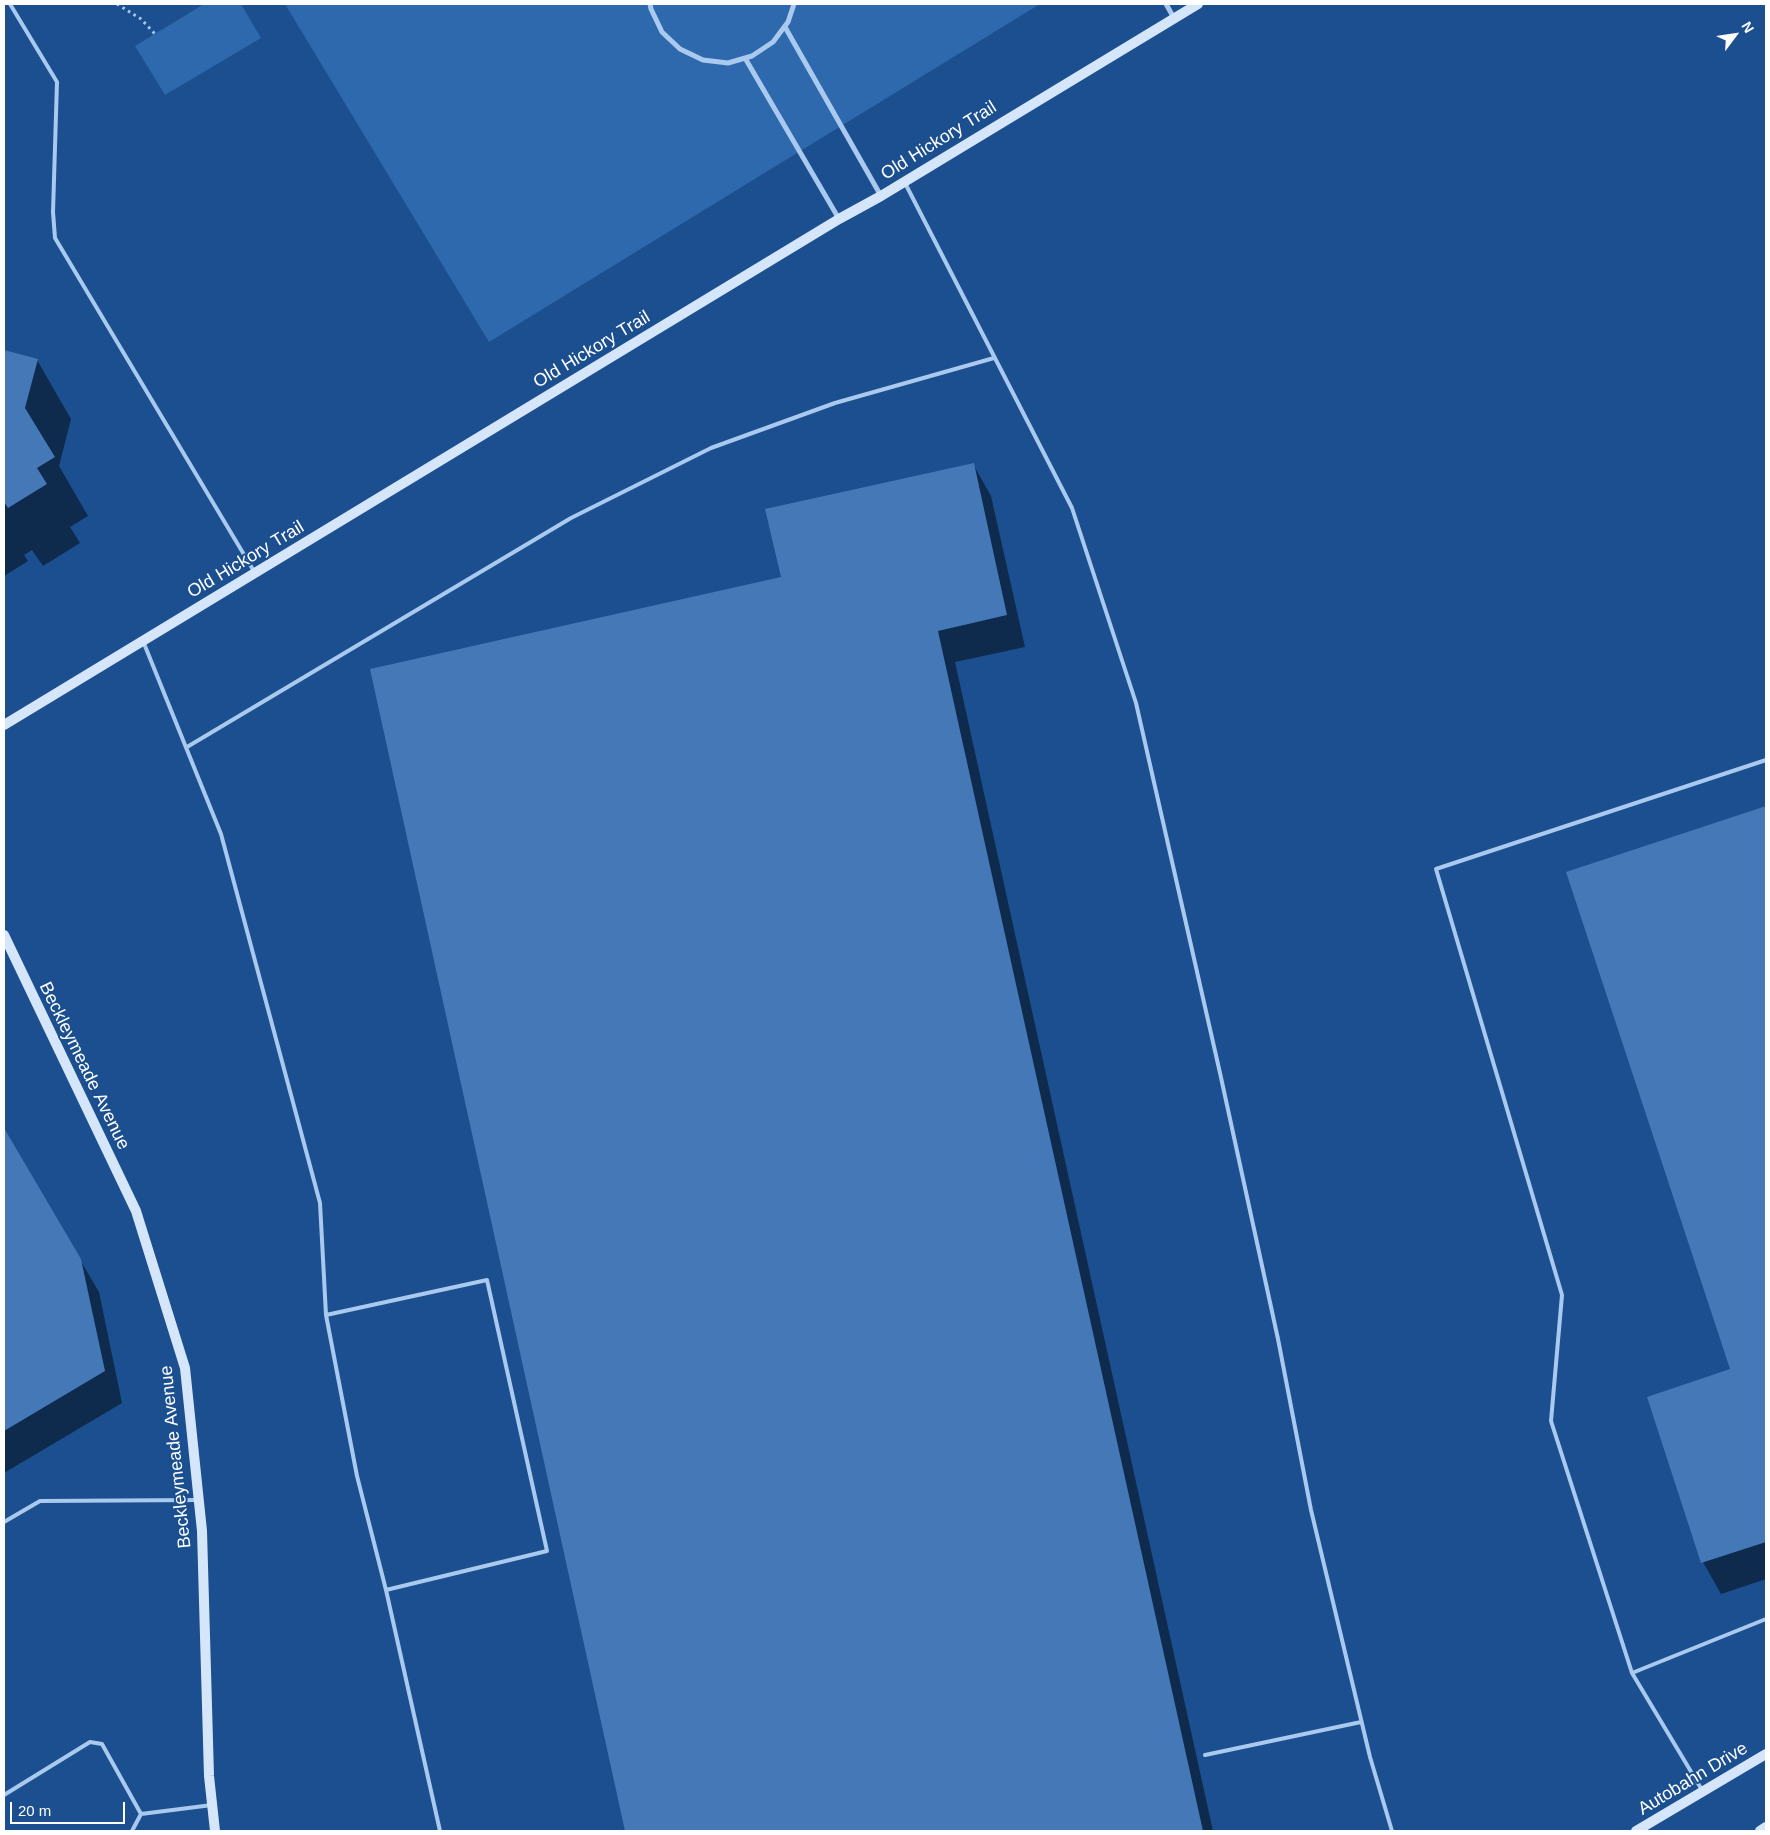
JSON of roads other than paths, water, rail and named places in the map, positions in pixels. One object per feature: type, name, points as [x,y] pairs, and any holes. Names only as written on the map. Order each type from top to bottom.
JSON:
[{"type":"street","points":[[650,4],[662,32],[680,49],[703,60],[728,63],[752,56],[773,42],[788,22],[794,4]]},
{"type":"street","points":[[1166,4],[1174,18]]},
{"type":"street","name":"Old Hickory Trail","points":[[4,725],[839,219],[881,196],[1198,4]]},
{"type":"street","points":[[785,27],[881,196]]},
{"type":"street","points":[[744,58],[839,219]]},
{"type":"street","name":"Beckleymeade Avenue","points":[[4,935],[136,1211],[185,1368],[202,1531],[208,1776],[215,1831]]},
{"type":"street","name":"Autobahn Drive","points":[[1636,1831],[1766,1754]]},
{"type":"street","points":[[1760,1831],[1766,1827]]},
{"type":"lane","points":[[10,4],[57,82],[53,212],[55,238],[255,573]]},
{"type":"lane","points":[[904,181],[1072,508],[1136,703],[1278,1340],[1311,1510],[1361,1722],[1392,1831]]},
{"type":"lane","points":[[186,747],[571,518],[712,448],[835,403],[994,358]]},
{"type":"lane","points":[[143,641],[221,834],[320,1204],[326,1315],[357,1476],[386,1590],[440,1831]]},
{"type":"lane","points":[[1704,1792],[1632,1673],[1551,1421],[1562,1295],[1436,869],[1766,760]]},
{"type":"lane","points":[[326,1315],[487,1280],[547,1551],[386,1590]]},
{"type":"lane","points":[[4,1522],[40,1501],[199,1500]]},
{"type":"lane","points":[[1632,1673],[1766,1619]]},
{"type":"lane","points":[[1205,1755],[1361,1722]]},
{"type":"lane","points":[[4,1795],[90,1742],[102,1744],[141,1814]]},
{"type":"lane","points":[[141,1814],[212,1805]]},
{"type":"lane","points":[[132,1831],[141,1814]]}]
